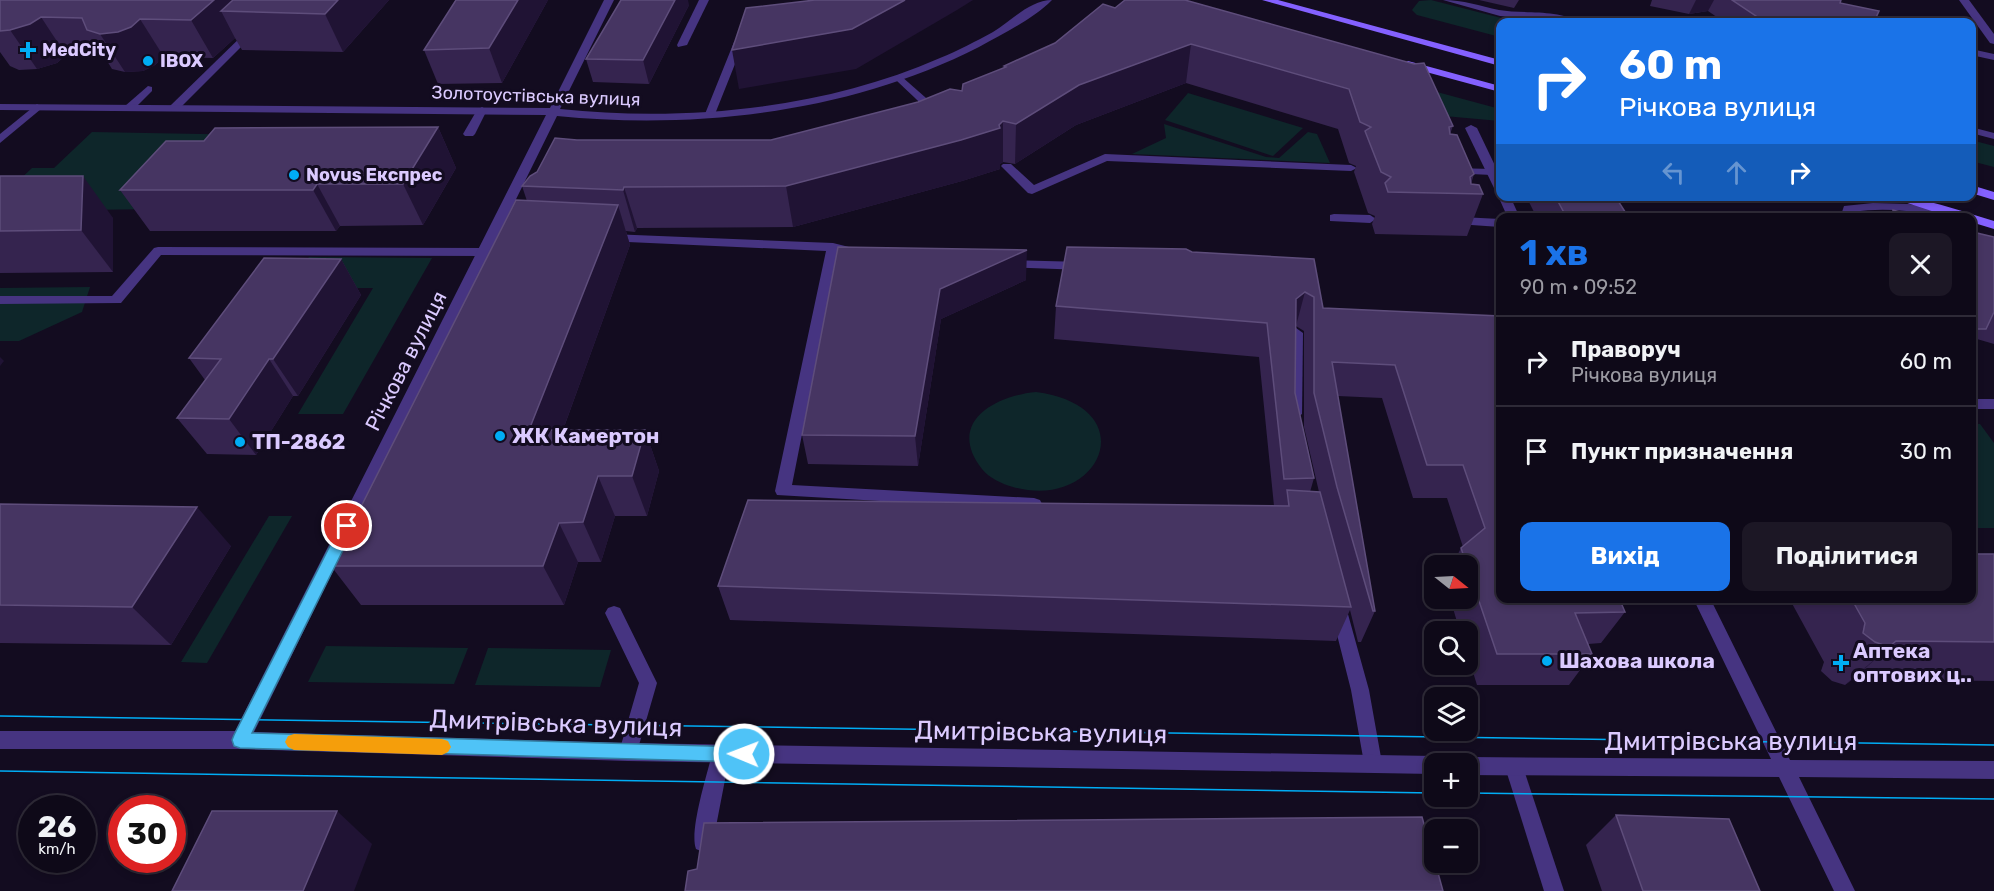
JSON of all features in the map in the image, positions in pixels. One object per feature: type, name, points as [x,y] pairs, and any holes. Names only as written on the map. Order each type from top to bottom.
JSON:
[{"type":"main road","points":[[1267,0],[1496,62]]},
{"type":"main road","points":[[1397,60],[1496,88]]},
{"type":"main road","points":[[1976,190],[1994,195]]},
{"type":"main road","points":[[1910,201],[1952,213]]},
{"type":"main road","points":[[1976,220],[1994,225]]},
{"type":"street","name":"Річкова вулиця","points":[[240,740],[484,252],[498,234],[609,0]]},
{"type":"street","points":[[682,45],[704,0]]},
{"type":"street","name":"Золотоустівська вулиця","points":[[0,107],[556,111],[597,116],[710,114],[769,109],[855,93],[943,63],[988,40],[1047,0]]},
{"type":"street","points":[[1448,0],[1500,13],[1556,18]]},
{"type":"street","points":[[1964,0],[1994,41]]},
{"type":"street","points":[[174,108],[262,21]]},
{"type":"street","points":[[710,114],[739,42],[750,37]]},
{"type":"street","points":[[1976,53],[1994,57]]},
{"type":"street","points":[[901,79],[945,118]]},
{"type":"street","points":[[129,108],[148,89]]},
{"type":"street","points":[[0,140],[37,107]]},
{"type":"street","points":[[469,134],[482,110]]},
{"type":"street","points":[[1471,128],[1496,180]]},
{"type":"street","points":[[1976,131],[1994,136]]},
{"type":"street","points":[[1007,166],[1032,190],[1105,157],[1351,168]]},
{"type":"street","points":[[1441,171],[1492,172]]},
{"type":"street","points":[[1847,213],[1848,209],[1874,205],[1908,206],[1945,213]]},
{"type":"street","points":[[1334,218],[1370,219]]},
{"type":"street","points":[[1461,221],[1496,223]]},
{"type":"street","points":[[595,237],[833,247],[873,258]]},
{"type":"street","points":[[833,247],[783,491],[858,492],[935,500],[1048,505]]},
{"type":"street","points":[[0,300],[117,300],[159,251],[484,252]]},
{"type":"street","points":[[991,264],[1099,267]]},
{"type":"street","points":[[1295,427],[1296,333]]},
{"type":"street","points":[[1976,404],[1994,404]]},
{"type":"street","points":[[1333,588],[1360,690],[1373,763]]},
{"type":"street","points":[[1703,603],[1845,891]]},
{"type":"street","points":[[614,613],[648,683],[628,753]]},
{"type":"street","name":"Дмитрівська вулиця","points":[[0,740],[240,740],[628,753],[1424,765]]},
{"type":"street","points":[[701,856],[708,809],[721,754]]},
{"type":"street","name":"Дмитрівська вулиця","points":[[1478,766],[1994,770]]},
{"type":"street","points":[[1514,767],[1554,891]]},
{"type":"green space","points":[[1431,0],[1501,18],[1496,18],[1496,36],[1417,15],[1412,10],[1419,1]]},
{"type":"green space","points":[[1437,92],[1496,108],[1496,121],[1444,116]]},
{"type":"green space","points":[[1188,93],[1303,128],[1273,156],[1165,120]]},
{"type":"green space","points":[[1164,124],[1266,157],[1279,158],[1308,132],[1317,134],[1330,163],[1132,154],[1166,138]]},
{"type":"green space","points":[[92,132],[305,136],[160,209],[0,211],[0,198],[32,168],[54,168]]},
{"type":"green space","points":[[1976,141],[1994,146],[1994,167],[1976,162]]},
{"type":"green space","points":[[309,257],[432,258],[343,414],[298,414],[373,288],[285,288]]},
{"type":"green space","points":[[90,287],[82,312],[19,341],[0,341],[0,288]]},
{"type":"green space","points":[[1036,392],[1070,401],[1091,417],[1100,435],[1099,454],[1088,472],[1069,485],[1044,491],[1013,487],[992,478],[982,469],[972,453],[969,438],[972,425],[991,406],[1005,399]]},
{"type":"green space","points":[[1976,424],[1980,424],[1994,443],[1994,528],[1976,528]]},
{"type":"green space","points":[[269,516],[292,516],[207,663],[181,662]]},
{"type":"green space","points":[[326,646],[468,648],[454,684],[308,682]]},
{"type":"green space","points":[[488,648],[611,650],[600,687],[475,685]]},
{"type":"building","points":[[0,0],[214,0],[191,20],[140,19],[131,27],[118,32],[100,34],[87,30],[82,18],[41,17],[30,24],[0,31]]},
{"type":"building","points":[[233,0],[338,0],[325,14],[221,11]]},
{"type":"building","points":[[456,0],[518,0],[489,48],[424,50]]},
{"type":"building","points":[[621,0],[675,0],[643,60],[586,59]]},
{"type":"building","points":[[815,0],[905,0],[852,29],[732,50],[746,8]]},
{"type":"building","points":[[1125,0],[1185,0],[1414,64],[1424,63],[1453,126],[1449,127],[1450,134],[1457,135],[1474,174],[1470,177],[1471,184],[1479,185],[1483,194],[1388,192],[1385,183],[1391,177],[1381,172],[1365,131],[1371,127],[1360,122],[1349,89],[1191,44],[1079,85],[1016,124],[1003,121],[999,125],[1000,128],[961,140],[786,186],[624,187],[623,190],[522,186],[530,176],[537,172],[555,138],[771,140],[918,102],[950,89],[962,91],[963,84],[1006,67],[1004,66],[1055,43],[1103,4],[1115,8]]},
{"type":"building","points":[[1732,0],[1841,0],[1840,3],[1879,11],[1876,18],[1759,18]]},
{"type":"building","points":[[438,127],[403,184],[317,184],[313,190],[120,190],[166,141],[204,141],[215,128]]},
{"type":"building","points":[[0,176],[83,176],[81,230],[0,231]]},
{"type":"building","name":"ЖК Камертон","points":[[516,200],[618,205],[529,430],[645,430],[632,476],[598,476],[583,522],[559,523],[543,566],[331,566]]},
{"type":"building","points":[[1558,201],[1618,201],[1626,213],[1564,213]]},
{"type":"building","points":[[1976,232],[1994,237],[1994,312],[1986,329],[1976,329]]},
{"type":"building","points":[[838,247],[1027,250],[940,289],[915,436],[802,435]]},
{"type":"building","points":[[1067,247],[1186,249],[1192,252],[1314,259],[1323,308],[1496,316],[1496,603],[1621,603],[1625,612],[1575,613],[1592,654],[1497,654],[1478,598],[1478,555],[1463,555],[1461,548],[1485,528],[1463,465],[1427,465],[1395,365],[1332,362],[1375,611],[1373,611],[1337,487],[1314,393],[1314,297],[1305,292],[1296,299],[1295,393],[1314,478],[1284,479],[1267,323],[1056,306]]},
{"type":"building","points":[[264,258],[341,259],[229,419],[177,418],[221,359],[189,358]]},
{"type":"building","points":[[1287,490],[1320,492],[1351,607],[718,586],[748,500],[1289,506]]},
{"type":"building","points":[[0,504],[197,507],[132,607],[0,605]]},
{"type":"building","points":[[1976,554],[1994,554],[1994,642],[1896,641],[1889,647],[1875,642],[1863,633],[1865,623],[1854,603],[1976,603]]},
{"type":"building","points":[[212,811],[337,811],[303,891],[172,891],[181,873],[186,873],[186,863]]},
{"type":"building","points":[[1616,815],[1729,819],[1760,891],[1643,891]]},
{"type":"building","points":[[1422,817],[1424,873],[1438,873],[1443,891],[685,891],[688,871],[697,869],[704,823]]},
{"type":"tram line","points":[[0,716],[1994,745]]},
{"type":"tram line","points":[[0,771],[1424,793]]},
{"type":"tram line","points":[[1478,793],[1994,799]]},
{"type":"slow traffic","points":[[294,742],[442,747]]},
{"type":"place","name":"MedCity","points":[[28,50]]},
{"type":"place","name":"IBOX","points":[[148,61]]},
{"type":"place","name":"Novus Експрес","points":[[294,175]]},
{"type":"place","name":"ЖК Камертон","points":[[500,436]]},
{"type":"place","name":"ТП-2862","points":[[240,442]]},
{"type":"place","name":"Шахова школа","points":[[1547,661]]},
{"type":"place","name":"Аптека оптових ц..","points":[[1841,663]]},
{"type":"route","points":[[347,526],[240,740],[628,753],[744,754]]}]
